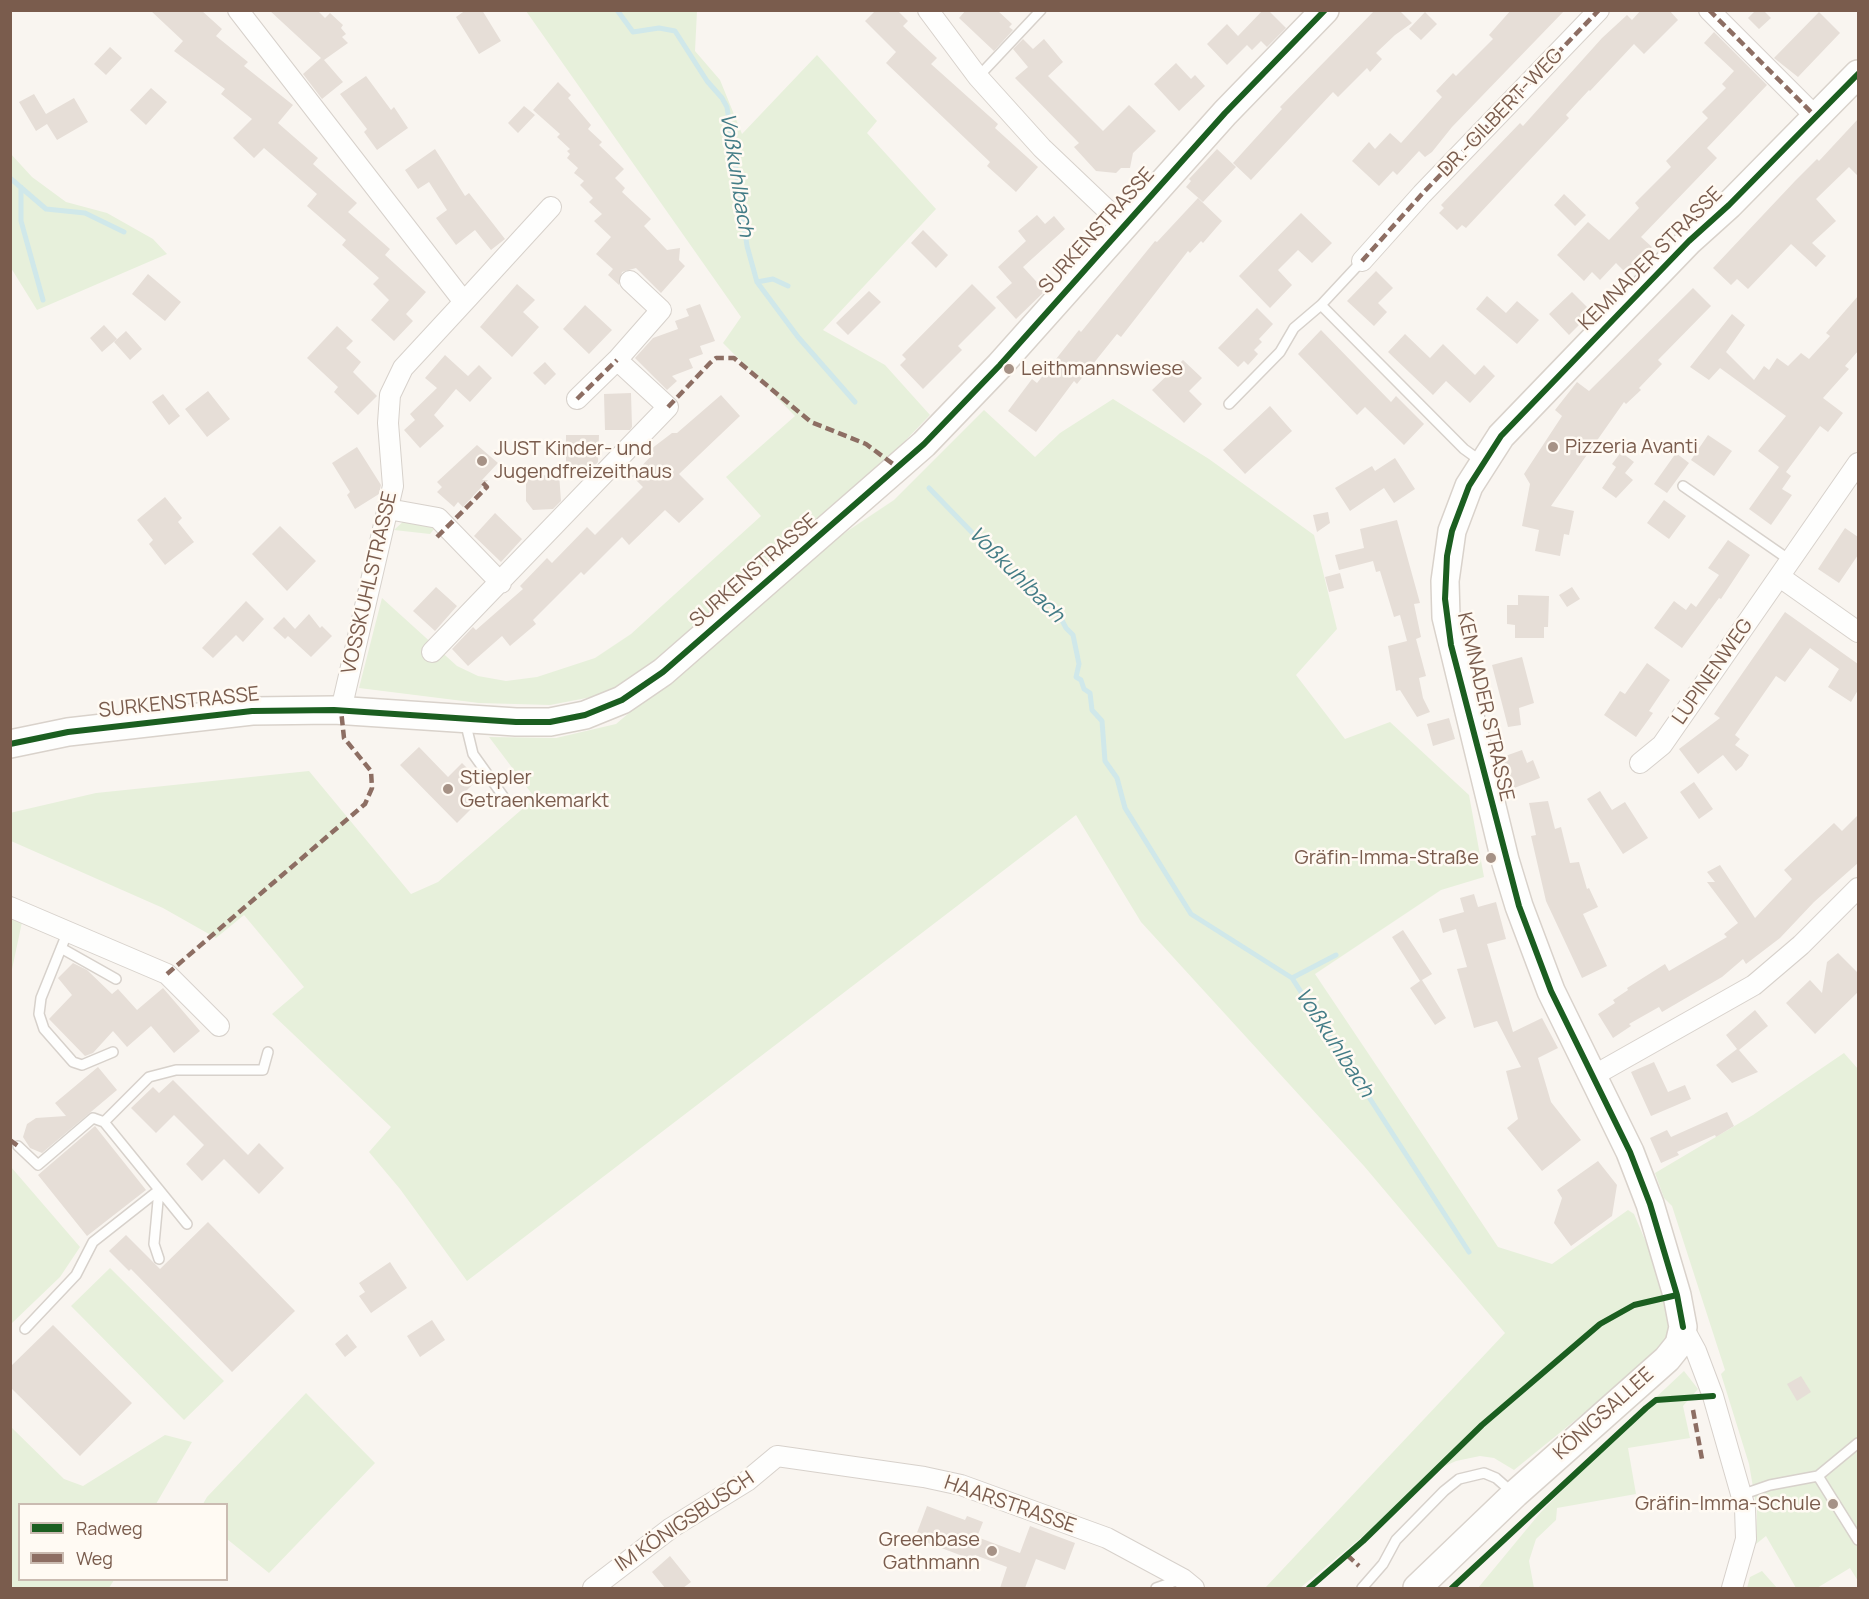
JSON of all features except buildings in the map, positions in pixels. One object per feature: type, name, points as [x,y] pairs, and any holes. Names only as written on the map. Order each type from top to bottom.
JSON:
[{"type":"main road","name":"SURKENSTRASSE","points":[[10,744],[68,732],[252,711],[341,710],[550,722],[585,715],[622,700],[663,672],[924,444],[1000,365],[1314,14]]},
{"type":"main road","name":"KEMNADER STRASSE","points":[[1683,1327],[1677,1295],[1650,1204],[1630,1152],[1551,991],[1519,906],[1451,645],[1445,599],[1447,556],[1460,506],[1482,462],[1501,436],[1689,241],[1729,205],[1858,74]]},
{"type":"main road","name":"KÖNIGSALLEE","points":[[1417,1588],[1515,1494],[1667,1359],[1679,1344],[1683,1327]]},
{"type":"street","points":[[238,10],[464,302]]},
{"type":"street","points":[[928,10],[978,78],[1042,148],[1124,226]]},
{"type":"street","name":"DR.-GILBERT-WEG","points":[[1362,261],[1398,212],[1599,10]]},
{"type":"street","points":[[1708,10],[1816,117]]},
{"type":"street","name":"VOSSKUHLSTRASSE","points":[[341,710],[393,486],[388,423],[390,395],[403,368],[551,207]]},
{"type":"street","points":[[577,399],[617,360],[661,310],[630,281]]},
{"type":"street","points":[[432,652],[501,583],[668,407],[617,360]]},
{"type":"street","name":"LUPINENWEG","points":[[1640,763],[1662,745],[1858,463]]},
{"type":"street","points":[[388,509],[438,518],[501,583]]},
{"type":"street","points":[[1785,569],[1858,632]]},
{"type":"street","points":[[1593,1076],[1754,985],[1801,945],[1858,888]]},
{"type":"street","points":[[10,908],[64,939],[167,975],[219,1026]]},
{"type":"street","name":"KEMNADER STRASSE","points":[[1683,1327],[1696,1351],[1713,1396],[1732,1454],[1745,1508],[1746,1539],[1732,1588]]},
{"type":"street","name":"HAARSTRASSE","points":[[777,1456],[924,1477],[961,1485],[1107,1538],[1189,1584]]},
{"type":"street","name":"IM KÖNIGSBUSCH","points":[[593,1588],[671,1528],[747,1481],[777,1456]]},
{"type":"lane","points":[[978,78],[1041,10]]},
{"type":"lane","points":[[1229,404],[1280,352],[1294,328],[1321,305],[1362,261]]},
{"type":"lane","points":[[1321,305],[1464,449],[1482,462]]},
{"type":"lane","points":[[1683,486],[1785,569]]},
{"type":"lane","points":[[464,718],[473,754],[503,796]]},
{"type":"lane","points":[[113,1052],[82,1065],[73,1062],[44,1029],[39,1014],[41,998],[64,939],[116,978]]},
{"type":"lane","points":[[104,1122],[149,1077],[176,1070],[263,1070],[268,1052]]},
{"type":"lane","points":[[18,1146],[38,1165],[93,1118],[104,1122],[187,1224]]},
{"type":"lane","points":[[159,1190],[154,1244],[159,1259]]},
{"type":"lane","points":[[25,1329],[76,1275],[93,1242],[159,1190]]},
{"type":"lane","points":[[1741,1496],[1770,1485],[1818,1476],[1858,1443]]},
{"type":"lane","points":[[1362,1588],[1383,1564],[1396,1540],[1444,1491],[1459,1479],[1484,1473],[1496,1478],[1515,1494]]},
{"type":"lane","points":[[1818,1476],[1858,1539]]},
{"type":"lane","points":[[1156,1588],[1189,1584]]},
{"type":"green space","points":[[526,11],[697,11],[695,51],[720,80],[742,134],[817,55],[877,121],[867,133],[936,209],[823,330],[885,365],[930,415],[849,499],[618,692],[550,705],[479,703],[359,688],[382,598],[457,666],[478,676],[506,681],[537,677],[595,658],[631,634],[761,516],[726,477],[795,416],[723,343],[741,317]]},
{"type":"green space","points":[[10,153],[32,177],[66,202],[107,213],[153,239],[167,254],[37,310],[11,268]]},
{"type":"green space","points":[[1113,399],[1209,459],[1314,535],[1337,629],[1296,675],[1345,739],[1390,722],[1469,795],[1484,877],[1441,890],[1315,974],[1498,1247],[1552,1264],[1628,1210],[1634,1214],[1654,1261],[1676,1332],[1648,1361],[1514,1470],[1494,1458],[1480,1456],[1456,1461],[1434,1471],[1368,1532],[1300,1588],[1265,1588],[1505,1333],[1364,1166],[1141,922],[1076,815],[467,1281],[400,1189],[369,1152],[391,1127],[272,1014],[304,987],[244,915],[216,938],[163,908],[11,841],[10,813],[14,812],[96,793],[309,771],[411,894],[438,882],[535,798],[489,737],[556,738],[616,724],[828,544],[894,500],[984,410],[1035,457],[1060,433]]},
{"type":"green space","points":[[408,517],[435,528],[430,534],[394,530]]},
{"type":"green space","points":[[11,916],[22,922],[11,974]]},
{"type":"green space","points":[[1844,1053],[1858,1069],[1858,1581],[1850,1568],[1817,1588],[1796,1588],[1766,1536],[1756,1544],[1757,1510],[1749,1464],[1721,1374],[1725,1370],[1672,1206],[1664,1198],[1655,1173],[1753,1115]]},
{"type":"green space","points":[[11,1167],[80,1247],[60,1277],[11,1324]]},
{"type":"green space","points":[[110,1268],[224,1381],[184,1420],[71,1306]]},
{"type":"green space","points":[[1684,1371],[1698,1389],[1683,1406],[1690,1438],[1628,1448],[1636,1494],[1557,1508],[1556,1520],[1536,1539],[1529,1561],[1534,1588],[1478,1588],[1540,1513]]},
{"type":"green space","points":[[306,1393],[375,1463],[269,1573],[228,1540],[228,1503],[204,1503]]},
{"type":"green space","points":[[10,1426],[64,1479],[83,1486],[165,1435],[192,1442],[157,1503],[18,1503],[18,1581],[113,1581],[109,1588],[11,1588]]},
{"type":"green space","points":[[1762,1571],[1777,1588],[1747,1588],[1750,1577]]},
{"type":"waterway","name":"Voßkuhlbach","points":[[617,10],[633,32],[659,28],[675,31],[707,81],[722,98],[727,107],[747,246],[757,282],[798,337],[855,402]]},
{"type":"waterway","points":[[10,178],[46,209],[85,213],[124,232]]},
{"type":"waterway","points":[[21,187],[21,221],[43,300]]},
{"type":"waterway","points":[[757,282],[773,279],[788,286]]},
{"type":"waterway","name":"Voßkuhlbach","points":[[929,488],[1017,579],[1036,590],[1057,611],[1066,628],[1073,635],[1079,664],[1076,677],[1081,680],[1084,689],[1090,693],[1092,710],[1102,721],[1105,761],[1117,778],[1125,808],[1191,914],[1292,978],[1469,1252]]},
{"type":"waterway","points":[[1292,978],[1336,955]]},
{"type":"marked path","points":[[1362,261],[1422,194],[1599,10]]},
{"type":"marked path","points":[[1709,10],[1816,117]]},
{"type":"marked path","points":[[668,407],[716,358],[734,358],[811,422],[866,444],[897,467]]},
{"type":"marked path","points":[[577,399],[617,360]]},
{"type":"marked path","points":[[437,537],[487,487],[481,481]]},
{"type":"marked path","points":[[167,974],[365,804],[372,788],[371,771],[344,738],[341,710]]},
{"type":"marked path","points":[[10,1140],[18,1146]]},
{"type":"marked path","points":[[1693,1410],[1702,1459]]},
{"type":"marked path","points":[[1347,1555],[1359,1566]]},
{"type":"cycle path","points":[[10,744],[68,732],[252,711],[334,710],[516,722],[550,722],[585,715],[622,700],[663,672],[924,444],[1000,365],[1225,113],[1325,10]]},
{"type":"cycle path","points":[[1683,1327],[1677,1295],[1650,1204],[1630,1152],[1551,991],[1519,906],[1451,645],[1445,599],[1447,556],[1452,531],[1469,486],[1501,436],[1689,241],[1729,205],[1858,74]]},
{"type":"cycle path","points":[[1309,1588],[1363,1541],[1482,1425],[1600,1324],[1634,1305],[1677,1295]]},
{"type":"cycle path","points":[[1452,1588],[1656,1400],[1713,1396]]},
{"type":"place","name":"Leithmannswiese","points":[[1009,369]]},
{"type":"place","name":"Pizzeria Avanti","points":[[1553,447]]},
{"type":"place","name":"JUST Kinder- und Jugendfreizeithaus","points":[[482,461]]},
{"type":"place","name":"Stiepler Getraenkemarkt","points":[[448,789]]},
{"type":"place","name":"Gräfin-Imma-Straße","points":[[1491,858]]},
{"type":"place","name":"Gräfin-Imma-Schule","points":[[1833,1504]]},
{"type":"place","name":"Greenbase Gathmann","points":[[992,1551]]}]
